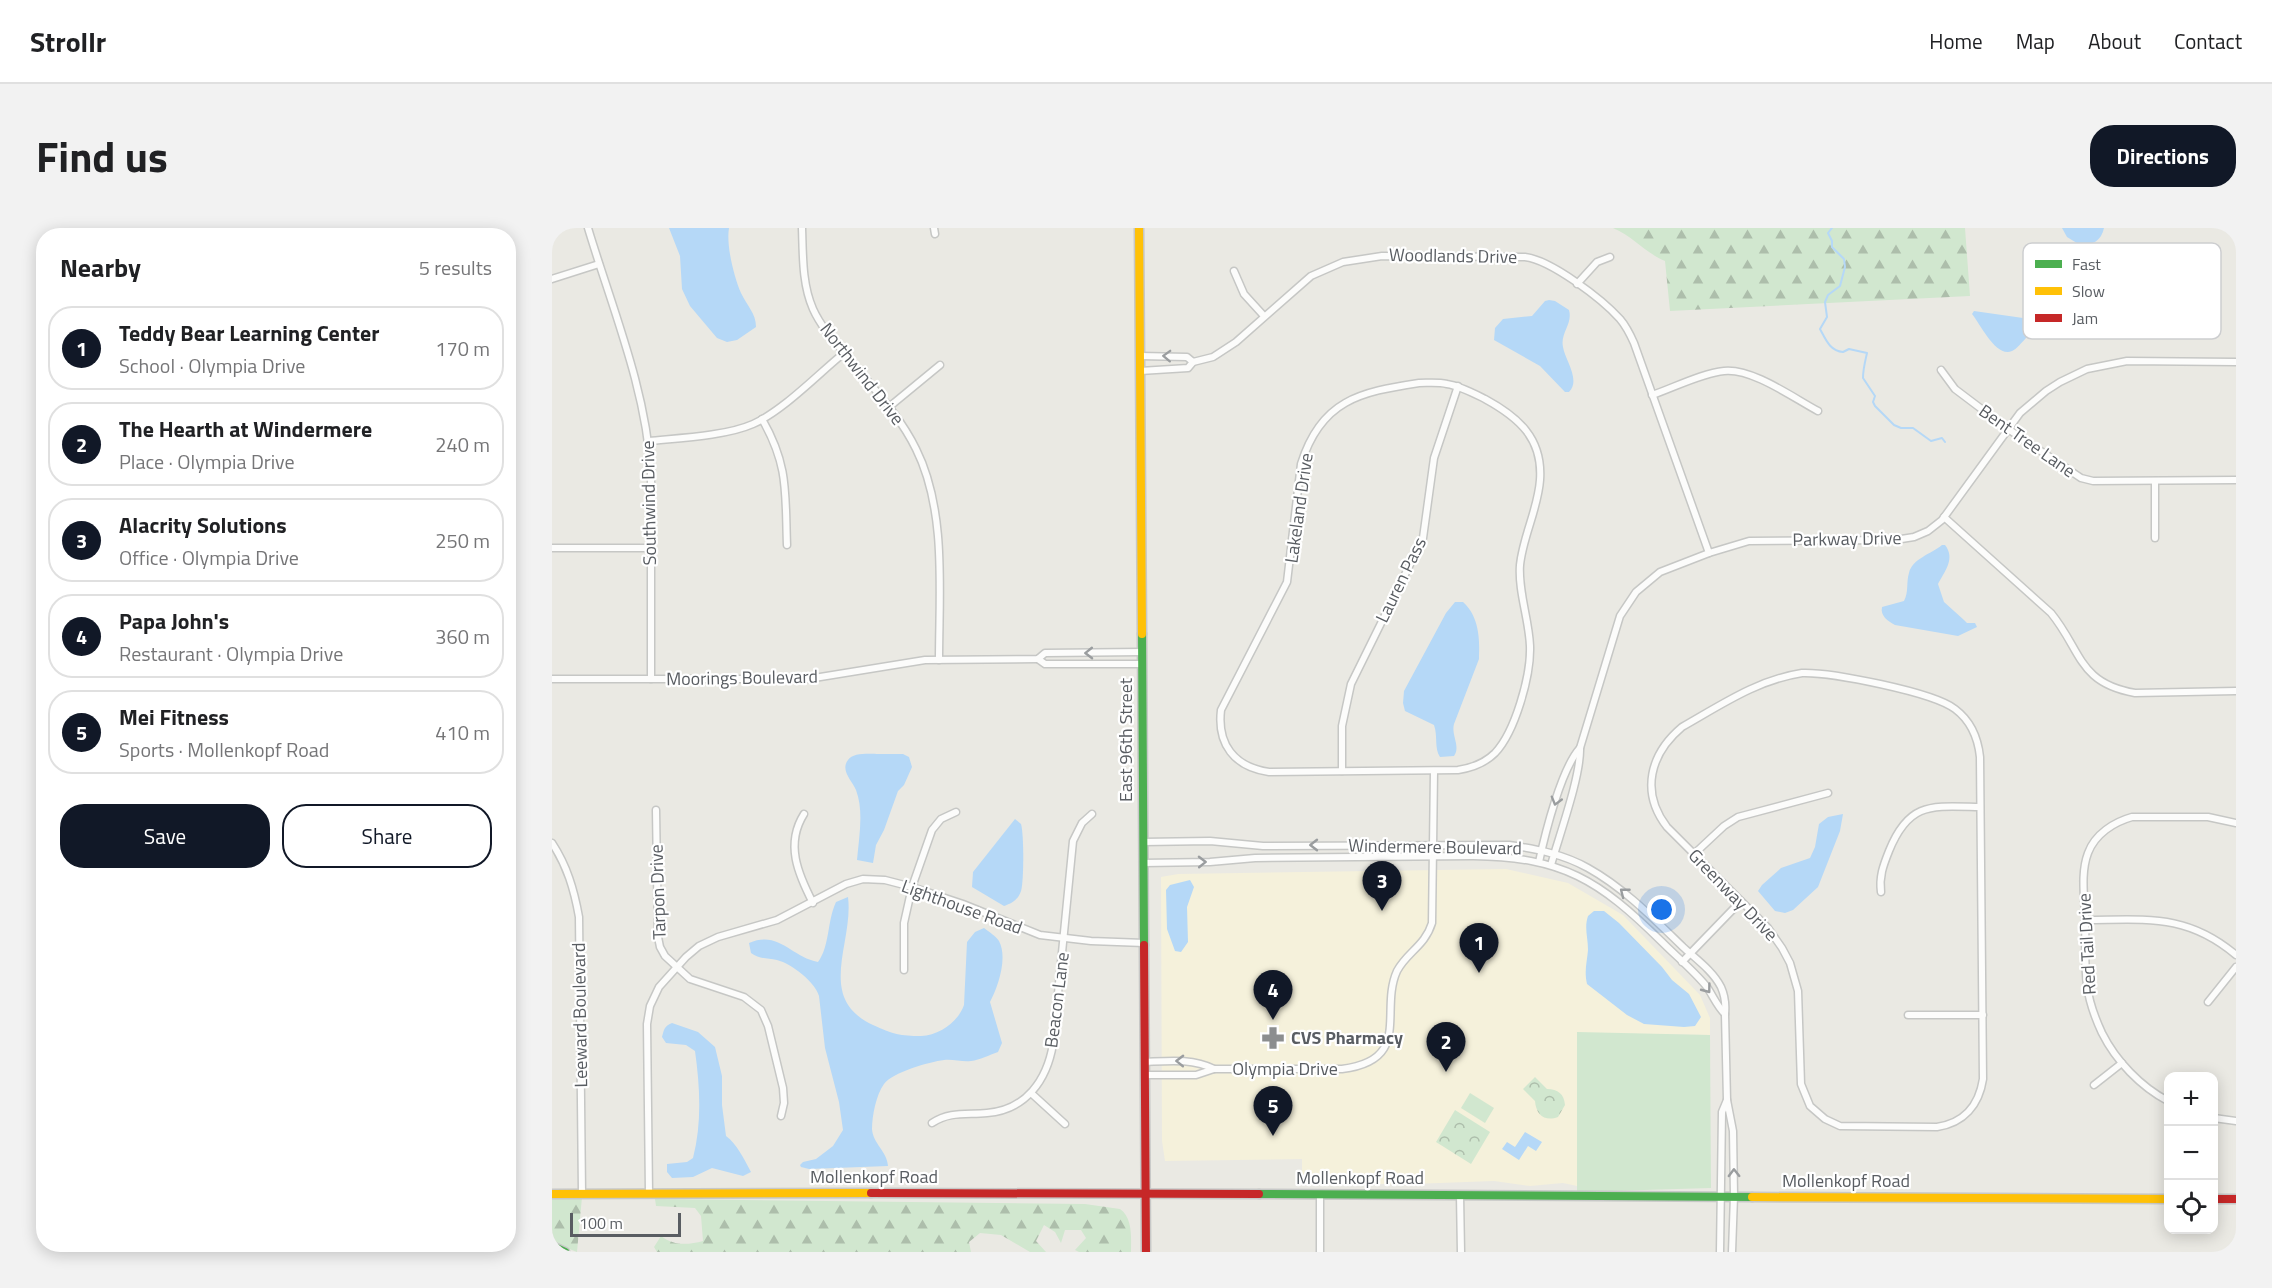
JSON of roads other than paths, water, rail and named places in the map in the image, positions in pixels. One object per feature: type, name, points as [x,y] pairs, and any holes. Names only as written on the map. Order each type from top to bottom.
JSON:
[{"type":"street","name":"Southwind Drive","points":[[588,228],[641,401],[649,441],[651,679]]},
{"type":"street","name":"Northwind Drive","points":[[802,228],[803,262],[808,295],[813,308],[826,332],[889,406],[925,469],[934,502],[938,536],[939,660]]},
{"type":"street","name":"East 96th Street","points":[[1139,228],[1146,1252]]},
{"type":"street","name":"Woodlands Drive","points":[[1140,371],[1188,368],[1193,363],[1224,351],[1311,276],[1343,261],[1371,256],[1525,257],[1549,264],[1614,313],[1625,325],[1634,343],[1709,553]]},
{"type":"street","points":[[1577,284],[1597,262],[1610,257]]},
{"type":"street","points":[[552,279],[599,264]]},
{"type":"street","points":[[1234,271],[1244,294],[1264,316]]},
{"type":"street","points":[[649,441],[746,427],[762,419],[844,353]]},
{"type":"street","points":[[1140,356],[1187,357],[1193,363]]},
{"type":"street","name":"Parkway Drive","points":[[1551,865],[1572,790],[1580,748],[1617,625],[1625,607],[1640,588],[1660,572],[1735,544],[1760,540],[1904,539],[1928,531],[1944,517],[2020,413],[2046,391],[2087,369],[2127,361],[2236,362]]},
{"type":"street","points":[[889,406],[940,365]]},
{"type":"street","points":[[1652,395],[1714,373],[1732,370],[1750,375],[1818,411]]},
{"type":"street","name":"Bent Tree Lane","points":[[1941,370],[1955,389],[2008,429],[2081,478],[2093,481],[2236,480]]},
{"type":"street","name":"Lakeland Drive","points":[[1438,383],[1458,387],[1512,415],[1528,432],[1540,467],[1539,491],[1520,570],[1530,656],[1523,692],[1511,727],[1495,753],[1471,768],[1434,771],[1269,772],[1245,765],[1233,756],[1221,733],[1220,719],[1223,704],[1287,582],[1301,464],[1306,448],[1316,430],[1339,407],[1354,398],[1375,390],[1438,383]]},
{"type":"street","name":"Lauren Pass","points":[[1342,771],[1342,726],[1351,684],[1423,538],[1434,458],[1458,387]]},
{"type":"street","points":[[762,419],[777,448],[783,468],[787,545]]},
{"type":"street","points":[[2155,481],[2155,538]]},
{"type":"street","points":[[1944,517],[2051,613],[2084,666],[2102,683],[2134,693],[2236,691]]},
{"type":"street","points":[[552,548],[651,548]]},
{"type":"street","name":"Moorings Boulevard","points":[[1038,659],[1045,653],[1142,652]]},
{"type":"street","name":"Moorings Boulevard","points":[[552,679],[812,679],[918,661],[939,660],[1038,659],[1045,664],[1142,664]]},
{"type":"street","name":"Greenway Drive","points":[[1813,673],[1852,679],[1935,698],[1953,707],[1968,722],[1977,740],[1980,757],[1980,807],[1983,1079],[1982,1089],[1976,1103],[1955,1122],[1937,1127],[1833,1124],[1810,1106],[1803,1091],[1800,1072],[1800,1009],[1798,991],[1790,963],[1775,936],[1659,817],[1652,783],[1659,753],[1682,728],[1751,688],[1774,678],[1813,673]]},
{"type":"street","name":"Parkway Drive","points":[[1539,862],[1560,790],[1573,755],[1580,748]]},
{"type":"street","name":"Olympia Drive","points":[[1145,1075],[1196,1075],[1214,1069],[1342,1069],[1357,1067],[1377,1055],[1390,1031],[1392,987],[1397,972],[1430,931],[1433,916],[1434,771]]},
{"type":"street","points":[[1694,854],[1724,826],[1738,817],[1828,793]]},
{"type":"street","points":[[1881,892],[1881,870],[1896,833],[1907,819],[1917,812],[1933,807],[1980,807]]},
{"type":"street","name":"Tarpon Drive","points":[[656,810],[658,942],[662,952],[693,981],[744,997],[761,1010],[768,1026],[783,1088],[784,1103],[781,1116]]},
{"type":"street","points":[[904,970],[905,916],[912,887],[933,827],[946,815],[956,812]]},
{"type":"street","points":[[804,814],[794,840],[795,857],[801,880],[813,903]]},
{"type":"street","name":"Beacon Lane","points":[[932,1123],[955,1114],[1000,1111],[1017,1104],[1031,1093],[1046,1071],[1051,1054],[1073,842],[1082,823],[1092,814]]},
{"type":"street","name":"Red Tail Drive","points":[[2164,1097],[2137,1078],[2122,1063],[2103,1034],[2091,1004],[2086,975],[2085,867],[2088,852],[2102,833],[2121,820],[2138,816],[2208,817],[2236,823]]},
{"type":"street","name":"Windermere Boulevard","points":[[1143,842],[1210,841],[1263,846],[1509,845],[1542,850],[1586,867],[1627,894],[1690,953],[1720,985],[1726,1003],[1727,1100],[1733,1131],[1732,1252]]},
{"type":"street","name":"Leeward Boulevard","points":[[552,843],[569,873],[579,916],[582,1193]]},
{"type":"street","name":"Windermere Boulevard","points":[[1143,863],[1210,862],[1255,858],[1496,856],[1551,865],[1604,890],[1636,916],[1707,988],[1725,1014]]},
{"type":"street","name":"Lighthouse Road","points":[[649,1193],[648,1017],[652,999],[676,967],[691,952],[712,939],[774,922],[846,884],[863,879],[885,880],[912,887],[985,912],[1023,930],[1040,935],[1114,943],[1144,943]]},
{"type":"street","points":[[1682,962],[1741,901]]},
{"type":"street","points":[[2085,920],[2173,922],[2209,936],[2236,955]]},
{"type":"street","points":[[2208,1002],[2236,967]]},
{"type":"street","points":[[1908,1015],[1983,1015]]},
{"type":"street","name":"Olympia Drive","points":[[1145,1062],[1188,1061],[1204,1064],[1214,1069]]},
{"type":"street","points":[[2094,1085],[2122,1063]]},
{"type":"street","points":[[1031,1093],[1065,1124]]},
{"type":"street","name":"Windermere Boulevard","points":[[1720,1252],[1722,1112],[1727,1100]]},
{"type":"street","points":[[2218,1119],[2236,1121]]},
{"type":"street","name":"Mollenkopf Road","points":[[552,1194],[1146,1193],[2164,1199]]},
{"type":"street","points":[[1320,1195],[1320,1252]]},
{"type":"street","points":[[1460,1195],[1461,1252]]},
{"type":"street","points":[[2218,1199],[2236,1199]]},
{"type":"street","points":[[552,1246],[565,1252]]},
{"type":"water","points":[[669,228],[729,228],[733,270],[756,327],[737,340],[727,342],[717,338],[690,306],[682,289],[680,256]]},
{"type":"water","points":[[2062,228],[2104,228],[2101,236],[2091,243],[2077,243],[2067,237]]},
{"type":"water","points":[[1549,300],[1569,310],[1570,315],[1563,342],[1564,352],[1573,376],[1569,392],[1565,392],[1540,366],[1494,340],[1495,328],[1503,319],[1532,316],[1545,301]]},
{"type":"water","points":[[1974,311],[2023,318],[2023,339],[2025,339],[2012,351],[2000,350],[1989,339],[1972,314]]},
{"type":"water","points":[[1945,545],[1949,555],[1948,565],[1938,584],[1944,602],[1967,623],[1975,623],[1977,627],[1958,636],[1895,625],[1890,622],[1883,616],[1882,607],[1904,601],[1911,568],[1918,560]]},
{"type":"water","points":[[1455,602],[1463,602],[1475,621],[1479,636],[1479,659],[1454,724],[1456,752],[1454,756],[1440,757],[1434,725],[1405,711],[1404,691],[1446,613]]},
{"type":"water","points":[[862,754],[903,754],[909,757],[912,767],[904,785],[898,791],[876,845],[873,863],[857,860],[860,807],[856,790],[847,775],[846,764],[850,757]]},
{"type":"water","points":[[1843,814],[1840,831],[1818,887],[1793,910],[1785,913],[1775,911],[1758,891],[1762,885],[1781,868],[1810,858],[1815,847],[1819,824],[1828,817]]},
{"type":"water","points":[[1015,819],[1021,824],[1022,829],[1022,886],[1016,899],[1004,906],[972,887],[973,872]]},
{"type":"water","points":[[1190,880],[1194,887],[1187,907],[1188,942],[1181,952],[1175,951],[1167,929],[1166,890],[1170,885]]},
{"type":"water","points":[[848,897],[841,985],[845,1000],[856,1014],[873,1025],[902,1035],[928,1035],[953,1022],[964,1005],[967,942],[975,932],[984,928],[998,939],[1002,948],[1001,972],[990,1002],[1002,1043],[998,1052],[981,1059],[944,1060],[930,1063],[895,1075],[884,1084],[875,1106],[872,1129],[888,1166],[809,1169],[800,1165],[816,1159],[833,1146],[843,1130],[839,1102],[825,1048],[819,996],[813,985],[796,969],[777,960],[754,955],[751,953],[749,943],[759,940],[777,942],[818,962],[825,949],[836,902]]},
{"type":"water","points":[[1594,911],[1604,911],[1619,923],[1672,980],[1689,994],[1701,1017],[1695,1026],[1644,1024],[1627,1015],[1587,984],[1586,925],[1588,916]]},
{"type":"water","points":[[672,1023],[698,1032],[715,1047],[722,1076],[722,1105],[726,1136],[737,1147],[751,1172],[743,1176],[712,1168],[693,1177],[672,1178],[667,1172],[667,1164],[687,1162],[693,1158],[699,1118],[695,1051],[686,1045],[666,1043],[662,1037],[663,1032]]},
{"type":"water","points":[[1525,1132],[1542,1142],[1536,1151],[1528,1146],[1519,1160],[1502,1149],[1507,1142],[1515,1147]]},
{"type":"waterway","points":[[1832,228],[1828,233],[1832,247],[1844,259],[1845,267],[1840,286],[1828,295],[1825,302],[1827,317],[1820,329],[1835,350],[1843,352],[1849,349],[1867,353],[1863,378],[1875,396],[1873,402],[1875,406],[1894,425],[1901,428],[1913,428],[1931,441],[1942,438],[1945,442]]},
{"type":"place","name":"Alacrity Solutions","points":[[1382,911]]},
{"type":"place","name":"Teddy Bear Learning Center","points":[[1479,973]]},
{"type":"place","name":"Papa John's","points":[[1273,1020]]},
{"type":"place","name":"CVS Pharmacy","points":[[1273,1038]]},
{"type":"place","name":"The Hearth at Windermere","points":[[1446,1072]]},
{"type":"place","name":"Mei Fitness","points":[[1273,1136]]}]
